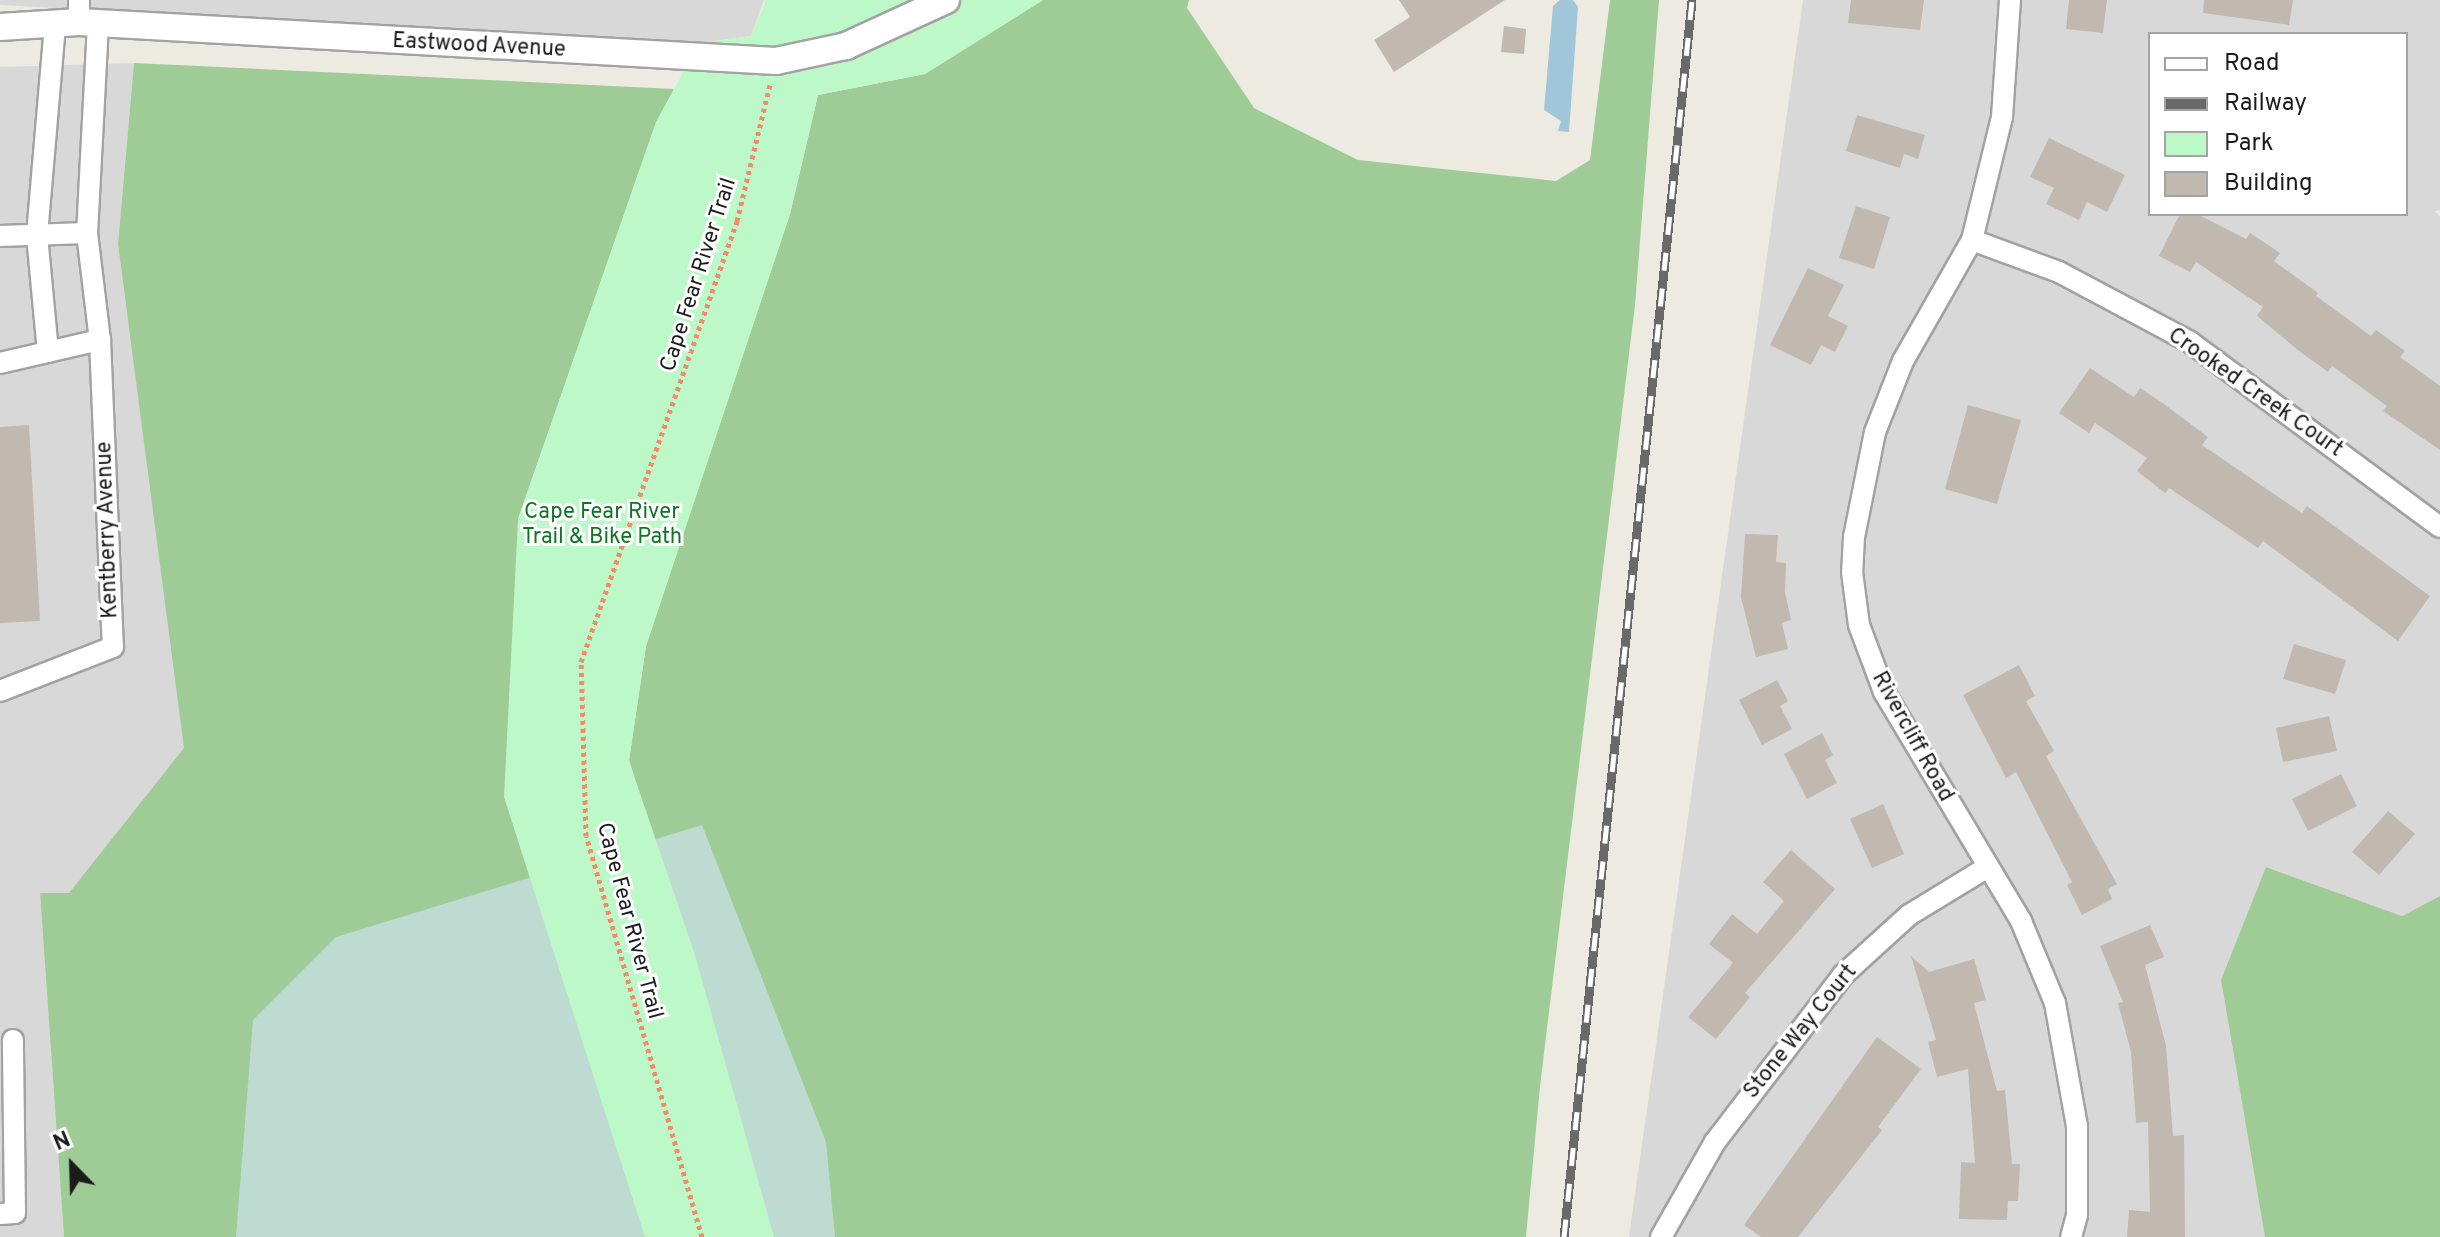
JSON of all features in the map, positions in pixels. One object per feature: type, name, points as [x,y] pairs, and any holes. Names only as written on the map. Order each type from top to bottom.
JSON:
[{"type":"street","name":"Eastwood Avenue","points":[[0,27],[78,17],[776,61],[846,46],[946,0]]},
{"type":"street","name":"Rivercliff Road","points":[[2010,0],[2002,117],[1972,240],[1903,361],[1875,432],[1854,537],[1852,572],[1859,625],[1884,692],[2037,953],[2068,1055],[2079,1179],[2071,1237]]},
{"type":"street","name":"Kentberry Avenue","points":[[0,691],[113,647],[100,340],[87,233],[78,17]]},
{"type":"street","points":[[48,352],[37,235],[78,17]]},
{"type":"street","points":[[0,236],[87,233]]},
{"type":"street","name":"Crooked Creek Court","points":[[1972,240],[2059,272],[2190,342],[2440,527]]},
{"type":"street","points":[[0,363],[100,340]]},
{"type":"street","name":"Stone Way Court","points":[[1661,1237],[1707,1153],[1843,975],[1909,915],[1986,868]]},
{"type":"street","points":[[0,1214],[15,1213],[13,1040]]},
{"type":"path","name":"Cape Fear River Trail","points":[[702,1237],[586,836],[581,662],[737,221],[776,61]]},
{"type":"shaded area","points":[[0,0],[764,0],[751,36],[699,43],[0,5]]},
{"type":"shaded area","points":[[1560,0],[1573,0],[1578,7],[1569,132],[1558,131],[1561,121],[1544,110],[1553,6]]},
{"type":"shaded area","points":[[1803,0],[2440,0],[2440,210],[2435,211],[2440,217],[2440,896],[2402,916],[2267,867],[2221,980],[2265,1237],[1629,1237]]},
{"type":"shaded area","points":[[134,63],[118,244],[185,748],[69,894],[40,893],[64,1237],[0,1237],[0,67]]},
{"type":"shaded area","points":[[702,825],[826,1142],[835,1237],[236,1237],[253,1020],[336,937]]},
{"type":"green space","name":"Cape Fear River Trail & Bike Path","points":[[766,0],[1043,0],[925,74],[818,95],[790,214],[646,646],[629,761],[695,955],[774,1237],[645,1237],[504,797],[518,519],[656,122],[699,43],[751,36]]},
{"type":"green space","points":[[1043,0],[1189,0],[1187,8],[1254,108],[1358,160],[1556,181],[1590,160],[1610,0],[1659,0],[1635,305],[1540,1086],[1526,1237],[774,1237],[629,760],[646,646],[790,214],[818,95],[925,74]]},
{"type":"green space","points":[[134,63],[674,89],[656,123],[518,519],[645,1237],[64,1237],[40,893],[69,893],[184,748],[118,244]]},
{"type":"green space","points":[[2266,867],[2402,916],[2440,896],[2440,1237],[2265,1237],[2221,980]]},
{"type":"building","points":[[1399,0],[1505,0],[1394,72],[1374,40],[1410,17]]},
{"type":"building","points":[[1851,0],[1924,0],[1920,30],[1848,23]]},
{"type":"building","points":[[2069,0],[2107,0],[2103,33],[2066,29]]},
{"type":"building","points":[[2204,0],[2293,0],[2289,25],[2203,13]]},
{"type":"building","points":[[1504,26],[1526,29],[1524,54],[1501,52]]},
{"type":"building","points":[[1857,115],[1925,135],[1918,159],[1904,154],[1900,168],[1846,151]]},
{"type":"building","points":[[2049,138],[2125,175],[2107,212],[2087,202],[2079,220],[2046,204],[2054,188],[2030,177]]},
{"type":"building","points":[[1856,206],[1890,217],[1874,269],[1839,258]]},
{"type":"building","points":[[2179,216],[2201,216],[2246,239],[2250,233],[2280,253],[2274,261],[2318,293],[2316,296],[2371,336],[2376,330],[2405,351],[2400,357],[2440,386],[2440,450],[2383,411],[2387,406],[2332,366],[2328,372],[2299,351],[2257,316],[2263,307],[2196,262],[2190,272],[2159,256]]},
{"type":"building","points":[[1808,268],[1844,285],[1828,316],[1848,326],[1835,352],[1821,345],[1811,365],[1770,345]]},
{"type":"building","points":[[2090,368],[2134,397],[2140,388],[2164,404],[2208,437],[2202,445],[2302,513],[2307,506],[2430,596],[2398,641],[2263,541],[2258,548],[2169,488],[2165,493],[2137,471],[2147,458],[2095,423],[2089,433],[2059,413]]},
{"type":"building","points":[[1968,405],[2021,420],[1997,504],[1945,489]]},
{"type":"building","points":[[29,425],[40,621],[0,623],[0,427]]},
{"type":"building","points":[[1745,534],[1778,535],[1776,562],[1786,563],[1785,592],[1791,620],[1782,623],[1788,649],[1756,657],[1741,597]]},
{"type":"building","points":[[2294,644],[2346,660],[2335,694],[2283,679]]},
{"type":"building","points":[[2019,665],[2035,696],[2026,701],[2054,751],[2046,756],[2117,884],[2108,889],[2112,899],[2082,915],[2067,885],[2072,882],[2016,772],[2006,778],[1963,695]]},
{"type":"building","points":[[1777,680],[1788,701],[1780,706],[1792,729],[1762,745],[1739,700]]},
{"type":"building","points":[[2329,716],[2337,751],[2283,762],[2276,728]]},
{"type":"building","points":[[1822,733],[1833,755],[1825,760],[1837,783],[1807,799],[1784,754]]},
{"type":"building","points":[[2341,774],[2357,806],[2308,831],[2292,799]]},
{"type":"building","points":[[1883,804],[1904,854],[1872,868],[1850,819]]},
{"type":"building","points":[[2388,811],[2415,834],[2379,875],[2352,852]]},
{"type":"building","points":[[1791,850],[1835,889],[1745,993],[1750,997],[1716,1039],[1688,1017],[1733,963],[1709,944],[1732,914],[1757,934],[1784,901],[1763,882]]},
{"type":"building","points":[[2150,925],[2164,957],[2145,965],[2166,1046],[2173,1136],[2184,1135],[2185,1237],[2127,1237],[2129,1210],[2150,1212],[2148,1122],[2136,1123],[2131,1052],[2118,1003],[2123,1002],[2100,946]]},
{"type":"building","points":[[1911,956],[1929,972],[1974,959],[1986,1000],[1974,1003],[1997,1091],[2005,1090],[2012,1164],[2020,1164],[2018,1201],[2008,1201],[2007,1220],[1959,1219],[1961,1162],[1975,1163],[1968,1069],[1937,1077],[1928,1042],[1936,1040]]},
{"type":"building","points":[[1877,1037],[1921,1069],[1878,1127],[1882,1130],[1798,1237],[1761,1237],[1744,1225]]},
{"type":"railway","points":[[1564,1237],[1692,0]]}]
